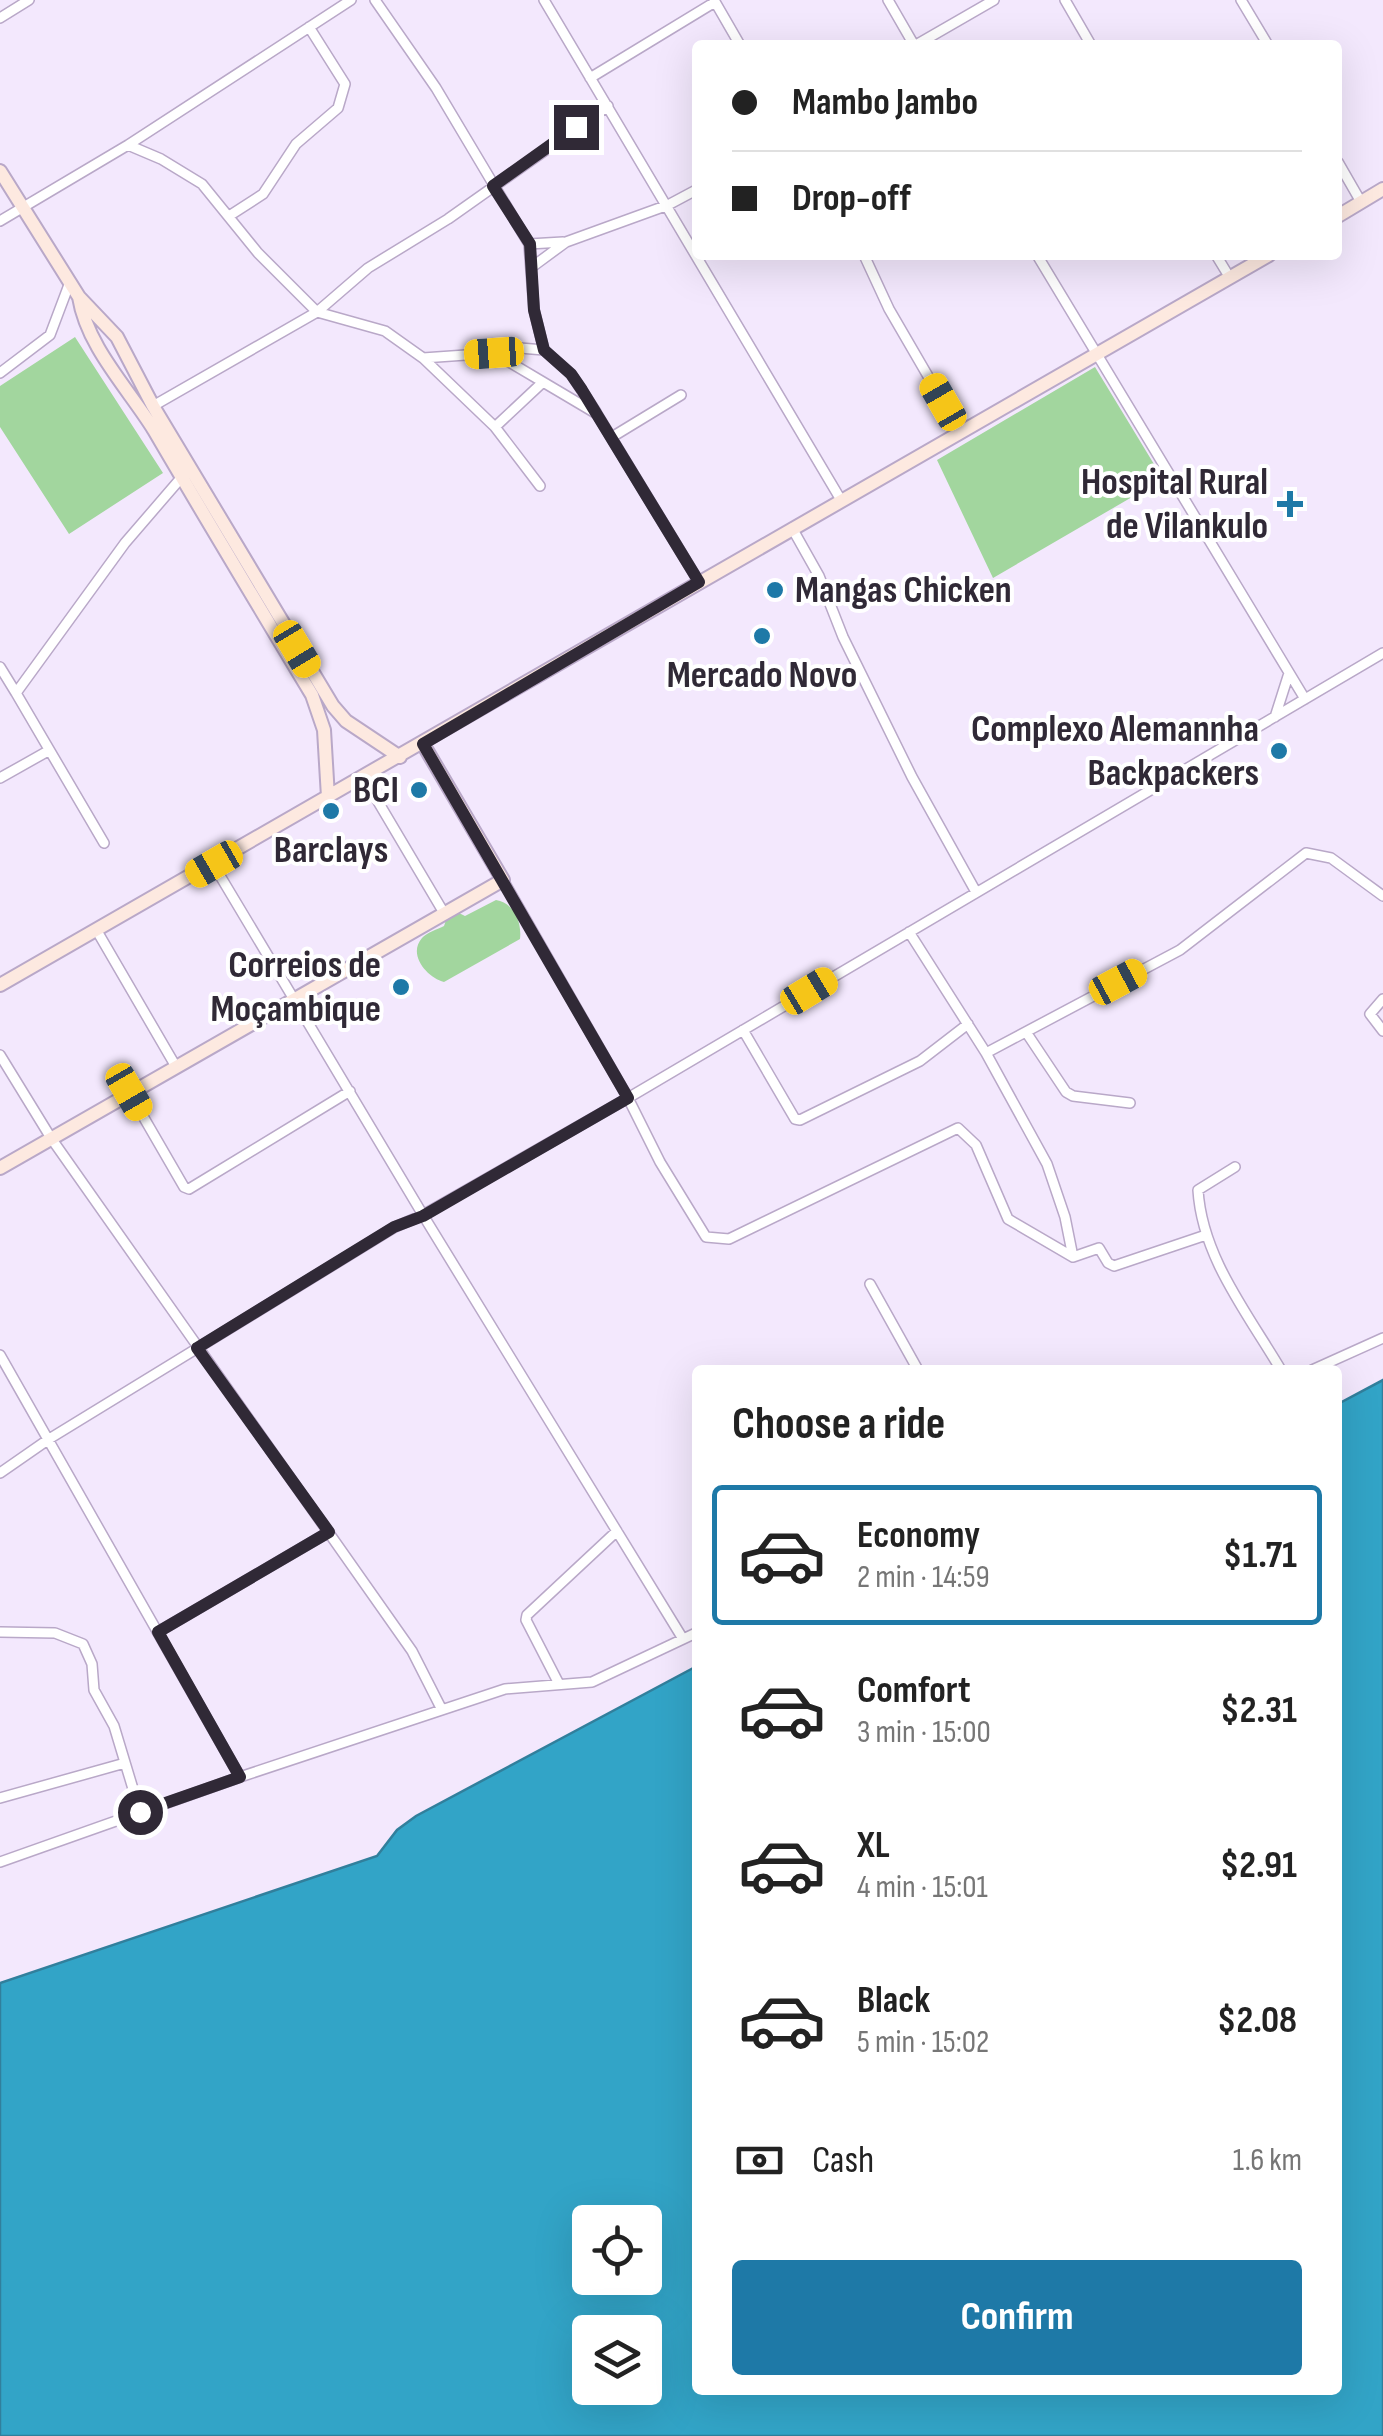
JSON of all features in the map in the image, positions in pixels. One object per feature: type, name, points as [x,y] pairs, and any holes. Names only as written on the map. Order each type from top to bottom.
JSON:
[{"type":"main road","points":[[0,171],[79,297],[91,334],[312,695],[324,730],[328,797]]},
{"type":"main road","points":[[1342,214],[1383,190]]},
{"type":"main road","points":[[0,985],[1261,260]]},
{"type":"main road","points":[[79,297],[108,324],[333,706],[365,736],[400,757]]},
{"type":"main road","points":[[91,334],[108,324]]},
{"type":"main road","points":[[104,355],[121,346]]},
{"type":"main road","points":[[0,1168],[503,880],[423,744]]},
{"type":"street","points":[[0,18],[29,0]]},
{"type":"street","points":[[0,220],[128,145],[351,0]]},
{"type":"street","points":[[375,0],[436,88],[530,244],[534,310],[544,350],[571,374],[598,414],[699,582]]},
{"type":"street","points":[[544,0],[692,246]]},
{"type":"street","points":[[888,0],[912,40]]},
{"type":"street","points":[[924,40],[994,0]]},
{"type":"street","points":[[1065,0],[1089,40]]},
{"type":"street","points":[[1241,0],[1265,40]]},
{"type":"street","points":[[590,78],[714,1],[737,40]]},
{"type":"street","points":[[230,216],[263,194],[296,144],[341,104],[345,84],[310,26]]},
{"type":"street","points":[[153,406],[317,312],[368,268],[448,220],[608,106]]},
{"type":"street","points":[[128,145],[161,159],[202,184],[258,253],[317,312],[370,324],[423,358],[495,427],[540,486]]},
{"type":"street","points":[[1342,169],[1361,202]]},
{"type":"street","points":[[532,267],[566,242],[668,205],[692,192]]},
{"type":"street","points":[[530,244],[566,242]]},
{"type":"street","points":[[700,260],[841,500]]},
{"type":"street","points":[[866,260],[889,309],[960,433]]},
{"type":"street","points":[[1040,260],[1305,699]]},
{"type":"street","points":[[1219,260],[1230,278]]},
{"type":"street","points":[[0,373],[50,336],[70,282]]},
{"type":"street","points":[[423,358],[520,348],[544,350]]},
{"type":"street","points":[[494,353],[598,414]]},
{"type":"street","points":[[495,427],[543,382]]},
{"type":"street","points":[[612,436],[681,394]]},
{"type":"street","points":[[16,694],[125,543],[181,478]]},
{"type":"street","points":[[792,528],[819,576],[843,637],[912,777],[976,892]]},
{"type":"street","points":[[0,1472],[394,1227],[423,1216],[628,1098],[1383,653]]},
{"type":"street","points":[[0,667],[104,843]]},
{"type":"street","points":[[1275,717],[1289,673]]},
{"type":"street","points":[[0,778],[48,750]]},
{"type":"street","points":[[364,778],[444,912]]},
{"type":"street","points":[[986,1053],[1180,950],[1306,853],[1331,858],[1383,896]]},
{"type":"street","points":[[214,864],[423,1216],[683,1639]]},
{"type":"street","points":[[503,880],[706,1237],[729,1239],[958,1128],[976,1145],[1008,1219],[1073,1257],[1099,1248],[1114,1266],[1206,1236]]},
{"type":"street","points":[[97,930],[175,1065]]},
{"type":"street","points":[[908,932],[986,1053],[1052,1175],[1073,1257]]},
{"type":"street","points":[[1383,999],[1370,1014],[1383,1031]]},
{"type":"street","points":[[743,1030],[794,1119],[800,1120],[920,1062],[968,1024]]},
{"type":"street","points":[[1026,1032],[1066,1092],[1130,1103]]},
{"type":"street","points":[[0,1055],[5,1075],[412,1650],[441,1708]]},
{"type":"street","points":[[129,1092],[184,1187],[189,1189],[350,1091]]},
{"type":"street","points":[[1235,1167],[1198,1190],[1206,1236],[1227,1281],[1278,1365]]},
{"type":"street","points":[[870,1284],[915,1365]]},
{"type":"street","points":[[1323,1365],[1383,1338]]},
{"type":"street","points":[[0,1356],[240,1777]]},
{"type":"street","points":[[559,1684],[526,1614],[618,1531]]},
{"type":"street","points":[[158,1632],[329,1532]]},
{"type":"street","points":[[0,1632],[55,1633],[83,1644],[92,1664],[94,1690],[114,1726],[140,1812]]},
{"type":"street","points":[[0,1862],[441,1708],[504,1689],[592,1682],[692,1635]]},
{"type":"street","points":[[0,1798],[125,1763]]},
{"type":"green space","points":[[75,337],[163,473],[69,534],[0,427],[0,386]]},
{"type":"green space","points":[[1095,367],[1163,479],[993,578],[937,460]]},
{"type":"green space","points":[[496,900],[516,914],[520,939],[444,982],[426,971],[417,951],[422,938],[459,913],[465,916]]},
{"type":"water","points":[[1383,1380],[1383,2436],[0,2436],[0,1983],[377,1856],[397,1830],[416,1816],[692,1669],[692,2395],[1342,2395],[1342,1402]]},
{"type":"place","name":"Hospital Rural de Vilankulo","points":[[1290,504]]},
{"type":"place","name":"Mangas Chicken","points":[[775,590]]},
{"type":"place","name":"Mercado Novo","points":[[762,636]]},
{"type":"place","name":"Complexo Alemannha Backpackers","points":[[1279,751]]},
{"type":"place","name":"BCI","points":[[419,790]]},
{"type":"place","name":"Barclays","points":[[331,811]]},
{"type":"place","name":"Correios de Moçambique","points":[[401,987]]},
{"type":"route","points":[[140,1812],[240,1777],[158,1632],[329,1532],[197,1348],[394,1227],[423,1216],[628,1098],[423,744],[699,582],[582,390],[571,374],[544,350],[534,310],[530,244],[493,186],[576,127]]}]
